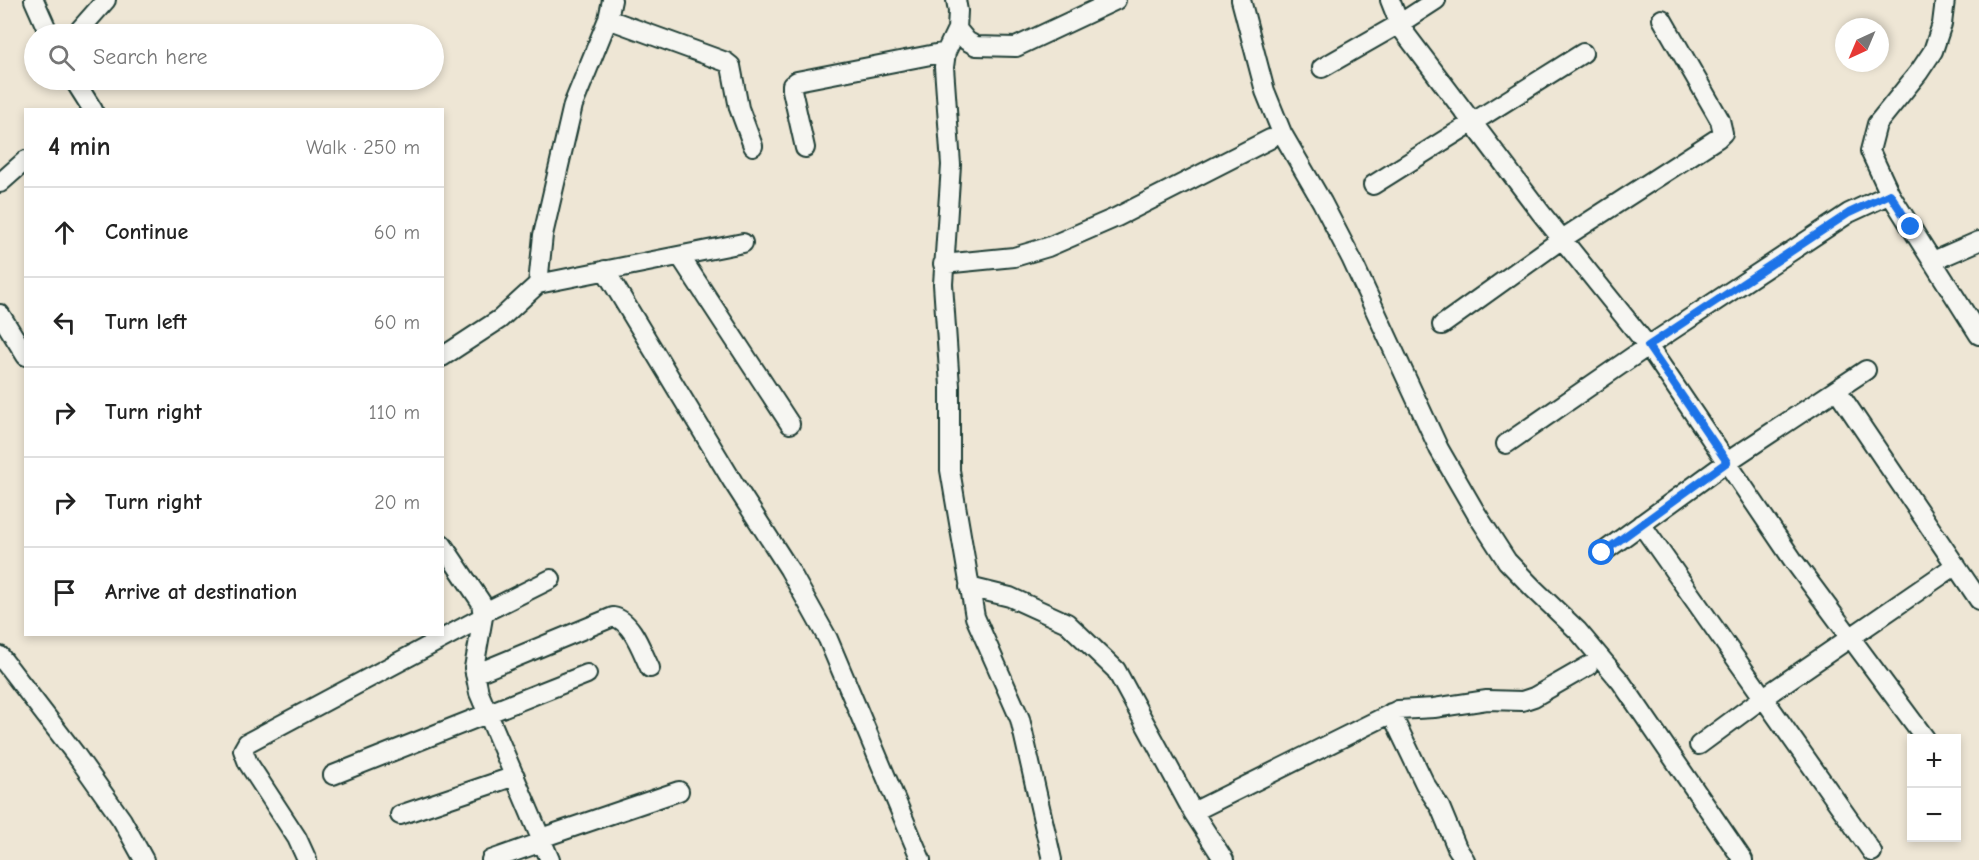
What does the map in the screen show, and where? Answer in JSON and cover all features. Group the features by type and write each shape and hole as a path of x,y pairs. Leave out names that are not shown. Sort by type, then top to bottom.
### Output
{"street":[{"path":"34,0 45,24"},
{"path":"85,24 106,0"},
{"path":"538,284 543,235 573,105 608,19 612,0"},
{"path":"956,0 957,29 946,52 944,67 951,165 943,264 950,386 950,470 975,617 1020,719 1052,860"},
{"path":"957,29 967,41 976,46 1016,47 1116,0"},
{"path":"1241,0 1265,91 1282,133 1351,258 1439,450 1507,561 1578,631 1621,682 1743,860"},
{"path":"1390,0 1399,24 1562,239 1648,346 1793,560 1922,734"},
{"path":"1322,68 1436,0"},
{"path":"1945,0 1942,24 1933,51 1877,124 1869,151 1890,194 1979,335"},
{"path":"608,19 726,62 731,66 739,108 753,146"},
{"path":"1442,325 1562,239 1723,133 1720,120 1662,19"},
{"path":"805,148 792,90 792,85 797,81 946,52"},
{"path":"1373,184 1582,53"},
{"path":"79,90 87,107"},
{"path":"943,264 1014,257 1048,248 1117,217 1270,139"},
{"path":"0,183 24,162"},
{"path":"1506,444 1648,346 1849,213 1890,194"},
{"path":"1933,261 1979,241"},
{"path":"444,356 500,319 538,284 743,243"},
{"path":"680,256 790,424"},
{"path":"605,270 732,482 789,569 828,639 921,860"},
{"path":"0,314 24,353"},
{"path":"1602,553 1727,462 1866,370"},
{"path":"1837,390 1979,600"},
{"path":"1641,524 1872,852"},
{"path":"444,547 481,602 483,615 474,669 479,693 550,860"},
{"path":"1699,745 1764,697 1956,565"},
{"path":"307,860 297,838 248,763 243,750 247,743 333,699 551,579"},
{"path":"969,587 1010,597 1067,623 1116,670 1193,812 1224,860"},
{"path":"475,674 613,617 620,618 625,623 636,639 650,668"},
{"path":"0,656 76,755 122,820 144,860"},
{"path":"1193,812 1398,710 1434,708 1487,700 1522,701 1534,697 1588,666"},
{"path":"333,775 587,674"},
{"path":"1391,713 1465,860"},
{"path":"400,815 515,776"},
{"path":"491,860 679,791"}],"route":[{"path":"1602,553 1727,462 1648,346 1849,213 1870,202 1890,194 1911,227"}]}
